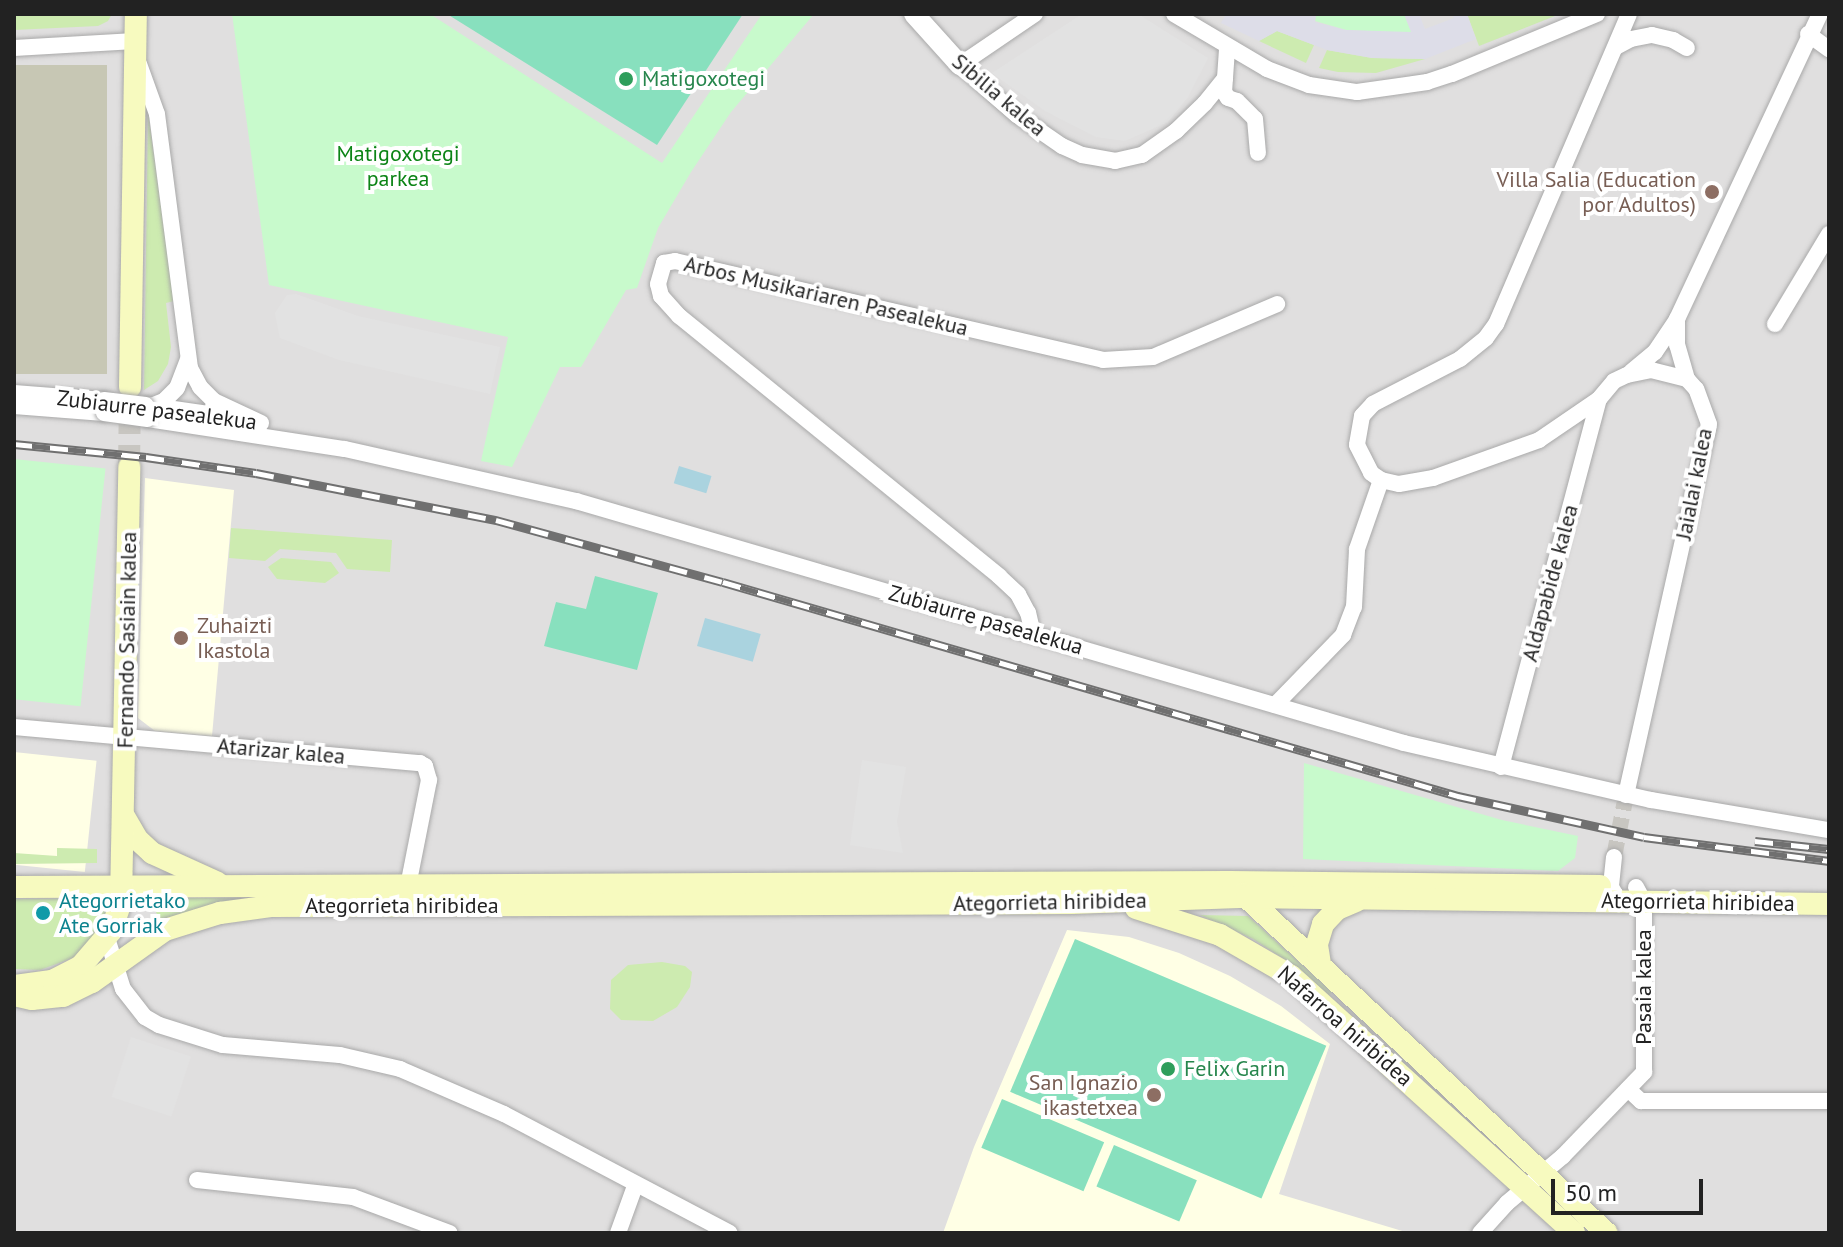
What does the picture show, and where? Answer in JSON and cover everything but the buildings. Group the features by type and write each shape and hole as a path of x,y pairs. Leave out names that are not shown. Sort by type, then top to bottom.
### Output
{"main road":[{"path":"130,387 136,14"},
{"name":"Fernando Sasiain kalea","path":"107,938 117,917 123,887 129,467"},
{"path":"124,814 137,839 152,853 226,887"},
{"name":"Ategorrieta hiribidea","path":"14,887 1238,890 1627,894 1829,904"},
{"name":"Ategorrieta hiribidea","path":"14,995 32,999 63,996 92,982 165,930 190,920 271,906 1071,903 1238,890 1366,901 1829,889"},
{"name":"Nafarroa hiribidea","path":"1238,890 1320,964 1534,1181 1574,1233"},
{"path":"1320,964 1319,933 1329,915 1346,904 1366,901"},
{"name":"Nafarroa hiribidea","path":"1071,903 1131,907 1164,915 1220,935 1268,960 1329,1007 1534,1181 1606,1233"},
{"path":"14,986 37,985 67,975 93,956 107,938"}],"street":[{"name":"Sibilia kalea","path":"914,14 960,65 1017,115 1062,146 1082,155 1115,161 1142,155 1176,131 1225,78"},
{"path":"960,65 1035,14"},
{"path":"1174,14 1267,69 1309,85 1357,92 1427,82 1452,74 1597,14"},
{"path":"1629,14 1496,324 1486,338 1460,359 1373,404 1362,416 1357,445 1371,473 1381,480 1399,484 1433,478 1518,448 1554,431 1599,399 1614,381 1627,375 1651,370 1687,379"},
{"path":"1627,375 1655,352 1677,319 1820,14"},
{"path":"1808,34 1829,49"},
{"path":"1616,47 1631,39 1652,35 1673,40 1687,48"},
{"path":"14,48 135,47 157,114 194,378 206,394 261,423"},
{"path":"1227,47 1224,92 1255,119 1258,153"},
{"path":"1775,324 1829,234"},
{"name":"Arbos Musikariaren Pasealekua","path":"1033,634 1028,613 1018,594 999,576 679,316 661,296 658,284 664,263 675,261 1103,360 1153,357 1277,304"},
{"name":"Jaialai kalea","path":"1626,795 1709,424 1696,389 1687,379 1677,345 1677,319"},
{"path":"148,409 177,388 189,358"},
{"name":"Zubiaurre pasealekua","path":"14,393 104,408"},
{"name":"Aldapabide kalea","path":"1501,767 1599,399"},
{"name":"Zubiaurre pasealekua","path":"14,406 61,410 148,409 261,423 345,449"},
{"name":"Zubiaurre pasealekua","path":"148,409 576,501 1275,705 1501,767 1626,795 1829,830"},
{"path":"1275,705 1343,635 1354,607 1357,549 1381,480"},
{"name":"Atarizar kalea","path":"14,727 420,763 429,773 429,780 408,886"},
{"name":"Pasaia kalea","path":"1480,1233 1644,1072 1627,894 1614,857"},
{"path":"107,938 114,964 132,1003 145,1017 174,1032 223,1045 340,1055 400,1069 504,1114 635,1186 730,1233"},
{"path":"1628,1089 1641,1101 1829,1101"},
{"path":"197,1180 353,1197 450,1233"},
{"path":"618,1233 635,1186"}],"shaded area":[{"path":"14,14 1829,14 1829,1233 14,1233"},
{"path":"1082,14 1138,14 1208,58 1188,97 1168,122 1125,141 1096,137 1045,111 992,73"},
{"path":"1226,14 1316,14 1315,22 1346,30 1411,32 1404,14 1419,14 1425,29 1454,18 1453,14 1467,14 1476,39 1425,59 1372,58 1327,50 1277,31 1259,41 1221,23"},
{"path":"14,65 107,65 107,374 14,374"},
{"path":"296,294 358,316 500,347 490,394 339,360 280,338 275,313 287,295"},
{"name":"Zuhaizti Ikastola","path":"145,478 234,490 212,736 155,731 138,718"},
{"path":"14,752 97,761 85,872 14,865"},
{"path":"862,760 906,767 897,822 903,853 850,845"},
{"name":"San Ignazio ikastetxea","path":"1067,930 1129,937 1179,953 1230,976 1281,1006 1330,1044 1279,1194 1409,1233 943,1233 974,1147"},
{"path":"131,1037 191,1056 171,1116 112,1097"}],"green space":[{"path":"14,14 112,14 108,21 98,26 14,30"},
{"name":"Matigoxotegi parkea","path":"232,14 430,14 662,163 762,14 814,14 731,112 691,172 658,228 637,288 626,290 581,367 560,367 512,467 481,461 508,337 269,285"},
{"name":"Matigoxotegi","path":"447,14 743,14 657,145"},
{"path":"1316,14 1404,14 1412,33 1346,30 1315,21"},
{"path":"1467,14 1560,14 1479,46"},
{"path":"1277,31 1314,45 1306,63 1259,41"},
{"path":"1327,50 1372,58 1425,59 1376,73 1338,72 1319,68"},
{"path":"148,112 174,301 166,303 171,347 168,364 158,381 144,390"},
{"path":"14,459 105,469 81,706 14,699"},
{"path":"231,528 392,540 390,572 347,569 336,553 280,549 265,561 229,558"},
{"path":"281,558 331,562 339,573 325,583 277,579 268,567"},
{"path":"595,576 658,593 637,670 544,646 556,602 586,609"},
{"path":"1304,763 1502,820 1578,836 1575,858 1558,871 1303,859"},
{"path":"57,848 97,849 97,863 14,864 14,853 57,856"},
{"path":"105,898 111,903 106,923 78,956 40,970 14,969 14,899"},
{"path":"153,898 258,898 210,905 162,923 153,907"},
{"path":"1200,915 1248,916 1332,992 1329,995 1292,964 1253,939"},
{"name":"Felix Garin","path":"1075,939 1326,1046 1261,1198 1010,1092"},
{"path":"662,962 685,966 692,972 690,987 677,1007 653,1021 621,1020 610,1009 611,980 628,965"},
{"path":"1002,1099 1104,1142 1083,1191 981,1148"},
{"path":"1114,1145 1197,1180 1179,1222 1096,1186"}],"water":[{"path":"679,466 712,476 706,493 674,483"},
{"path":"705,618 761,634 753,662 697,646"}],"tunnel":[{"path":"129,467 130,396"},
{"path":"1614,857 1626,795"}],"railway":[{"path":"14,444 146,457 256,473 496,520 723,582 1458,796 1644,837 1829,861"},
{"path":"1755,841 1829,849"}],"place":[{"name":"Matigoxotegi","path":"626,79"},
{"name":"Villa Salia (Education por Adultos)","path":"1712,192"},
{"name":"Zuhaizti Ikastola","path":"181,638"},
{"name":"Ategorrietako Ate Gorriak","path":"43,913"},
{"name":"Felix Garin","path":"1168,1069"},
{"name":"San Ignazio ikastetxea","path":"1154,1095"}]}
